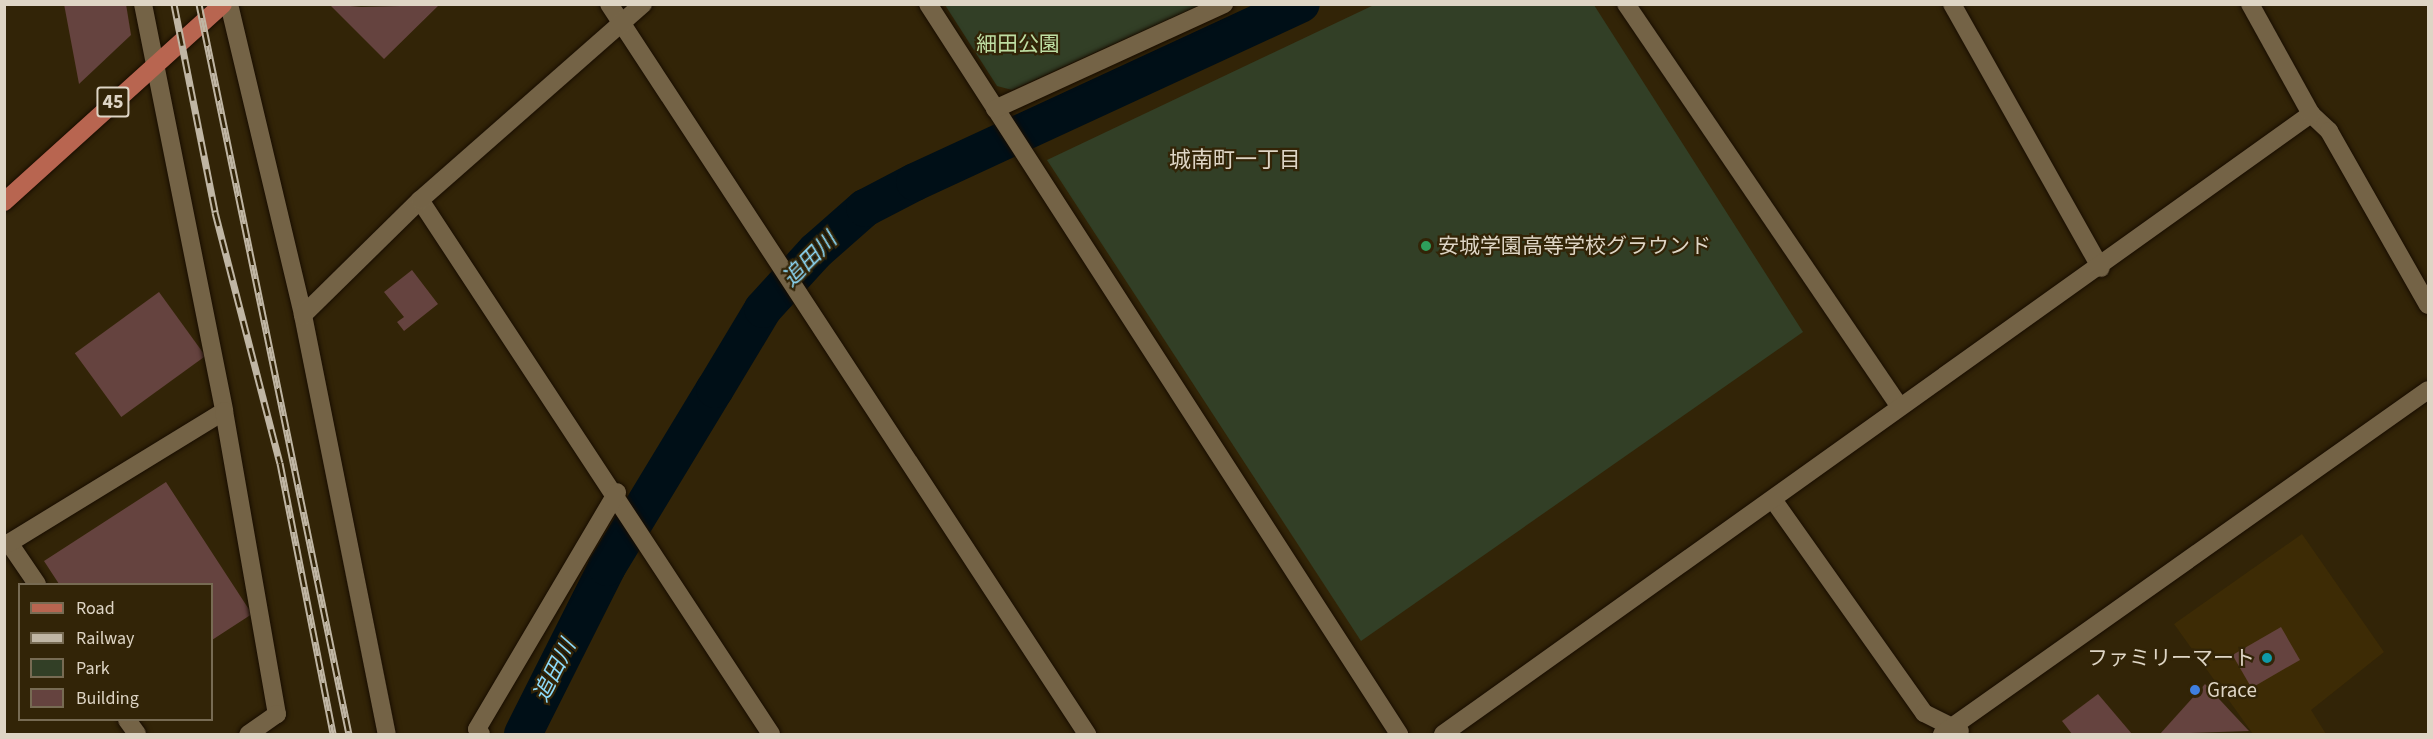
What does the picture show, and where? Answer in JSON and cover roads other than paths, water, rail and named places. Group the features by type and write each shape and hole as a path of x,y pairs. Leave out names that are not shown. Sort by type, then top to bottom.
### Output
{"main road":[{"name":"45","path":"4,202 154,63 223,4"}],"street":[{"path":"142,4 224,411 277,714 248,735"},
{"path":"229,4 303,315 387,735"},
{"path":"609,4 1087,735"},
{"path":"303,315 420,200 644,4"},
{"path":"928,4 1399,735"},
{"path":"999,116 1224,4"},
{"path":"1626,4 1900,407"},
{"path":"1952,4 2101,268"},
{"path":"2250,4 2311,114 2329,131 2428,305"},
{"path":"1443,735 1774,501 1900,407 2101,268 2311,114"},
{"path":"420,200 622,500 771,735"},
{"path":"1774,501 1924,713 1954,731 2428,390"},
{"path":"36,583 7,545 224,411"},
{"path":"473,733 622,500"},
{"path":"128,721 137,735"}],"waterway":[{"name":"追田川","path":"523,734 607,567 763,309 816,251 865,208 915,182 1301,4"}],"railway":[{"path":"174,4 215,212 280,463 333,734"},
{"path":"199,4 349,734"}],"place":[{"name":"安城学園高等学校グラウンド","path":"1426,246"},
{"name":"ファミリーマート","path":"2267,658"},
{"name":"Grace","path":"2195,690"}],"district":[{"name":"城南町一丁目","path":"1235,161"}],"park label":[{"name":"細田公園","path":"1018,44"}]}
